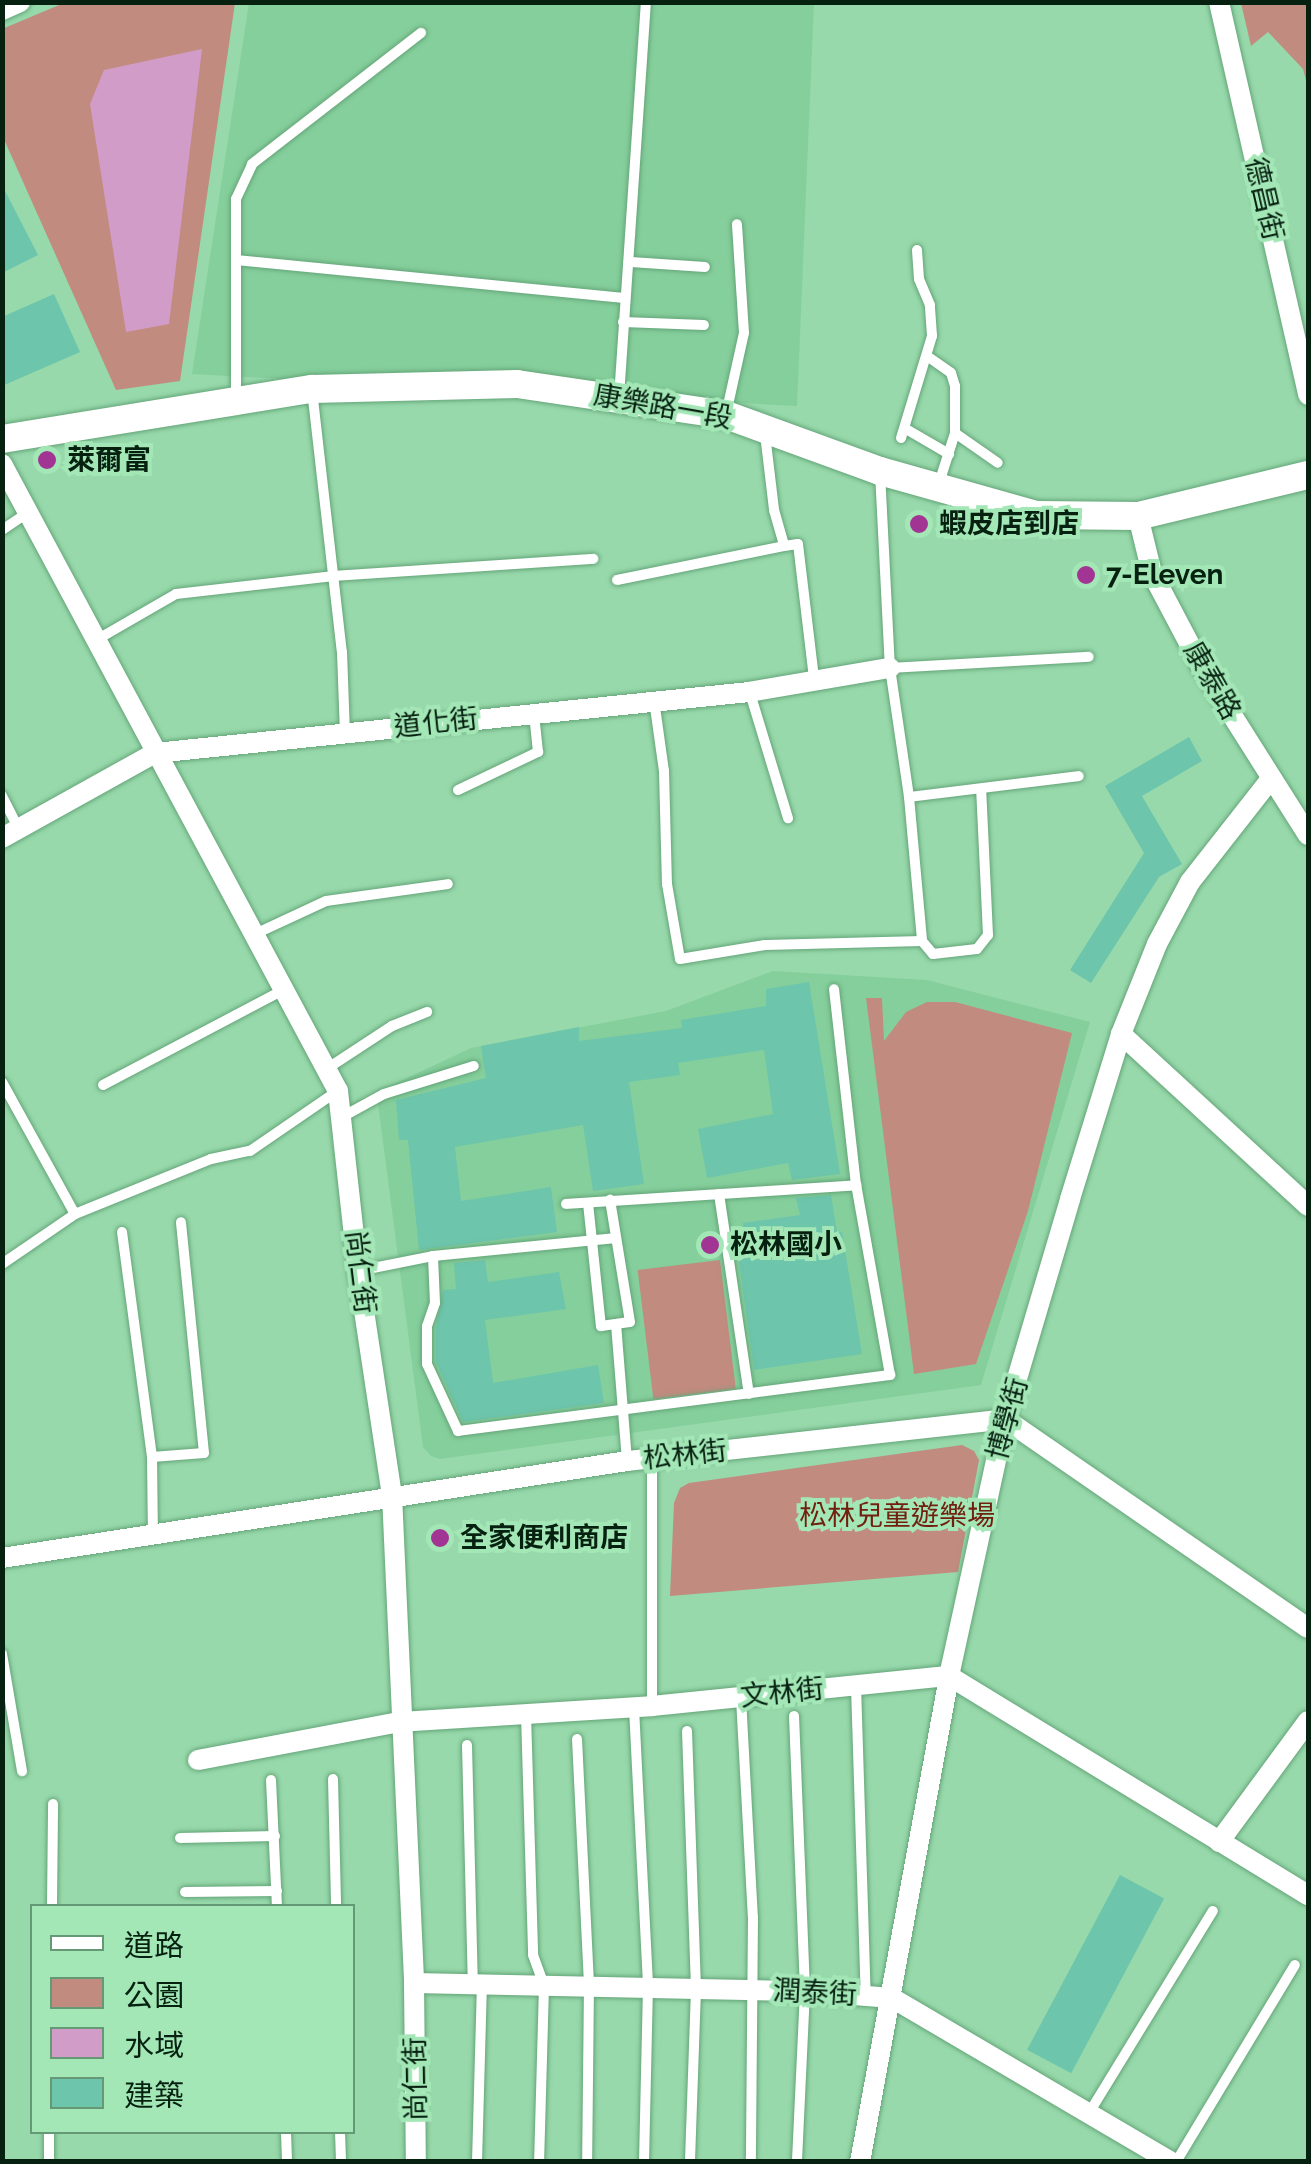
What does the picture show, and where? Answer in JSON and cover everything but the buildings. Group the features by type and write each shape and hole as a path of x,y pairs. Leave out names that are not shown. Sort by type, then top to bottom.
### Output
{"street":[{"path":"2,10 20,2"},
{"name":"德昌街","path":"1219,2 1308,395"},
{"name":"康樂路一段","path":"2,438 312,389 517,384 726,416 764,426 880,471 1036,515 1138,516 1308,474"},
{"name":"尚仁街","path":"2,464 338,1091 358,1270 392,1494 399,1722 414,1983 416,2162"},
{"name":"康泰路","path":"1138,516 1152,573 1270,780 1308,835"},
{"name":"道化街","path":"11,834 155,754 749,692 890,668"},
{"name":"博學街","path":"860,2162 949,1676 1006,1418 1120,1034 1157,944 1190,882 1270,780"},
{"path":"1120,1034 1308,1206"},
{"path":"1006,1418 1308,1628"},
{"name":"松林街","path":"2,1558 153,1538 392,1494 627,1461 1006,1418"},
{"path":"949,1676 1308,1895"},
{"name":"文林街","path":"198,1760 399,1722 643,1706 949,1676"},
{"path":"1218,1842 1308,1721"},
{"name":"潤泰街","path":"414,1983 805,1990 892,1998 1174,2162"}],"lane":[{"path":"620,398 646,2"},
{"path":"236,400 236,199 252,164 420,33"},
{"path":"726,416 744,333 737,224"},
{"path":"917,250 919,279 930,305 932,336 903,433 949,454"},
{"path":"236,260 624,298"},
{"path":"631,262 705,267"},
{"path":"623,322 704,325"},
{"path":"927,356 951,373 955,433 937,488"},
{"path":"312,389 334,576 345,734"},
{"path":"764,426 774,510 784,546"},
{"path":"955,433 998,463"},
{"path":"880,471 890,668 909,797 922,941 932,954 976,949 988,935 981,788"},
{"path":"2,530 27,513"},
{"path":"617,580 798,544 814,678"},
{"path":"98,639 176,594 334,576 593,559"},
{"path":"890,668 1088,657"},
{"path":"749,692 788,818"},
{"path":"654,699 664,772 668,884 680,959 765,945 922,941"},
{"path":"458,790 538,752 534,713"},
{"path":"909,797 1080,776"},
{"path":"2,796 11,834"},
{"path":"255,934 326,900 448,884"},
{"path":"103,1086 284,989"},
{"path":"433,1256 435,1303 427,1326 427,1364 458,1431 890,1375 856,1186 834,989"},
{"path":"328,1068 392,1026 427,1012"},
{"path":"342,1117 384,1094 474,1066"},
{"path":"2,1082 74,1214"},
{"path":"2,1264 74,1214 211,1159 250,1151 338,1091"},
{"path":"566,1204 856,1186"},
{"path":"718,1194 749,1394"},
{"path":"588,1202 589,1241 601,1326 630,1322 610,1200"},
{"path":"152,1457 204,1453 181,1222"},
{"path":"122,1232 152,1457 153,1538"},
{"path":"358,1270 433,1256 616,1238"},
{"path":"616,1324 627,1461"},
{"path":"644,2162 648,1986 643,1706 652,1459"},
{"path":"2,1654 22,1771"},
{"path":"856,1685 866,1996"},
{"path":"741,1697 752,1991 751,2162"},
{"path":"526,1714 534,1955 544,1986 539,2162"},
{"path":"794,1716 805,1990 797,2162"},
{"path":"687,1732 696,1989 690,2162"},
{"path":"577,1739 590,1984 587,2162"},
{"path":"467,1745 478,1984 477,2162"},
{"path":"333,1779 336,1904"},
{"path":"270,1780 278,1904"},
{"path":"52,1904 53,1804"},
{"path":"180,1838 274,1836"},
{"path":"184,1892 277,1891"},
{"path":"1089,2113 1213,1911"},
{"path":"1174,2162 1295,1966"},
{"path":"49,2134 49,2162"},
{"path":"286,2134 287,2162"},
{"path":"340,2134 341,2162"}],"shaded area":[{"path":"249,3 814,3 797,406 192,374"},
{"name":"松林國小","path":"773,971 927,980 1090,1022 981,1385 440,1459 431,1456 423,1447 378,1104 390,1086 471,1048 666,1011"}],"green space":[{"path":"64,3 235,3 180,381 116,390 3,137 2,29"},
{"path":"1241,3 1308,3 1308,88 1303,69 1268,32 1251,46"},
{"path":"866,998 882,998 884,1041 906,1012 927,1002 955,1002 1072,1033 1028,1211 976,1364 914,1374"},
{"path":"720,1260 736,1389 653,1399 638,1270"},
{"name":"松林兒童遊樂場","path":"962,1445 974,1451 979,1460 958,1572 670,1596 674,1503 680,1488 689,1483"}],"water":[{"path":"202,49 169,324 126,332 90,104 104,70"}],"place":[{"name":"萊爾富","path":"47,460"},
{"name":"蝦皮店到店","path":"919,524"},
{"name":"7-Eleven","path":"1086,575"},
{"name":"松林國小","path":"710,1245"},
{"name":"全家便利商店","path":"440,1538"}]}
